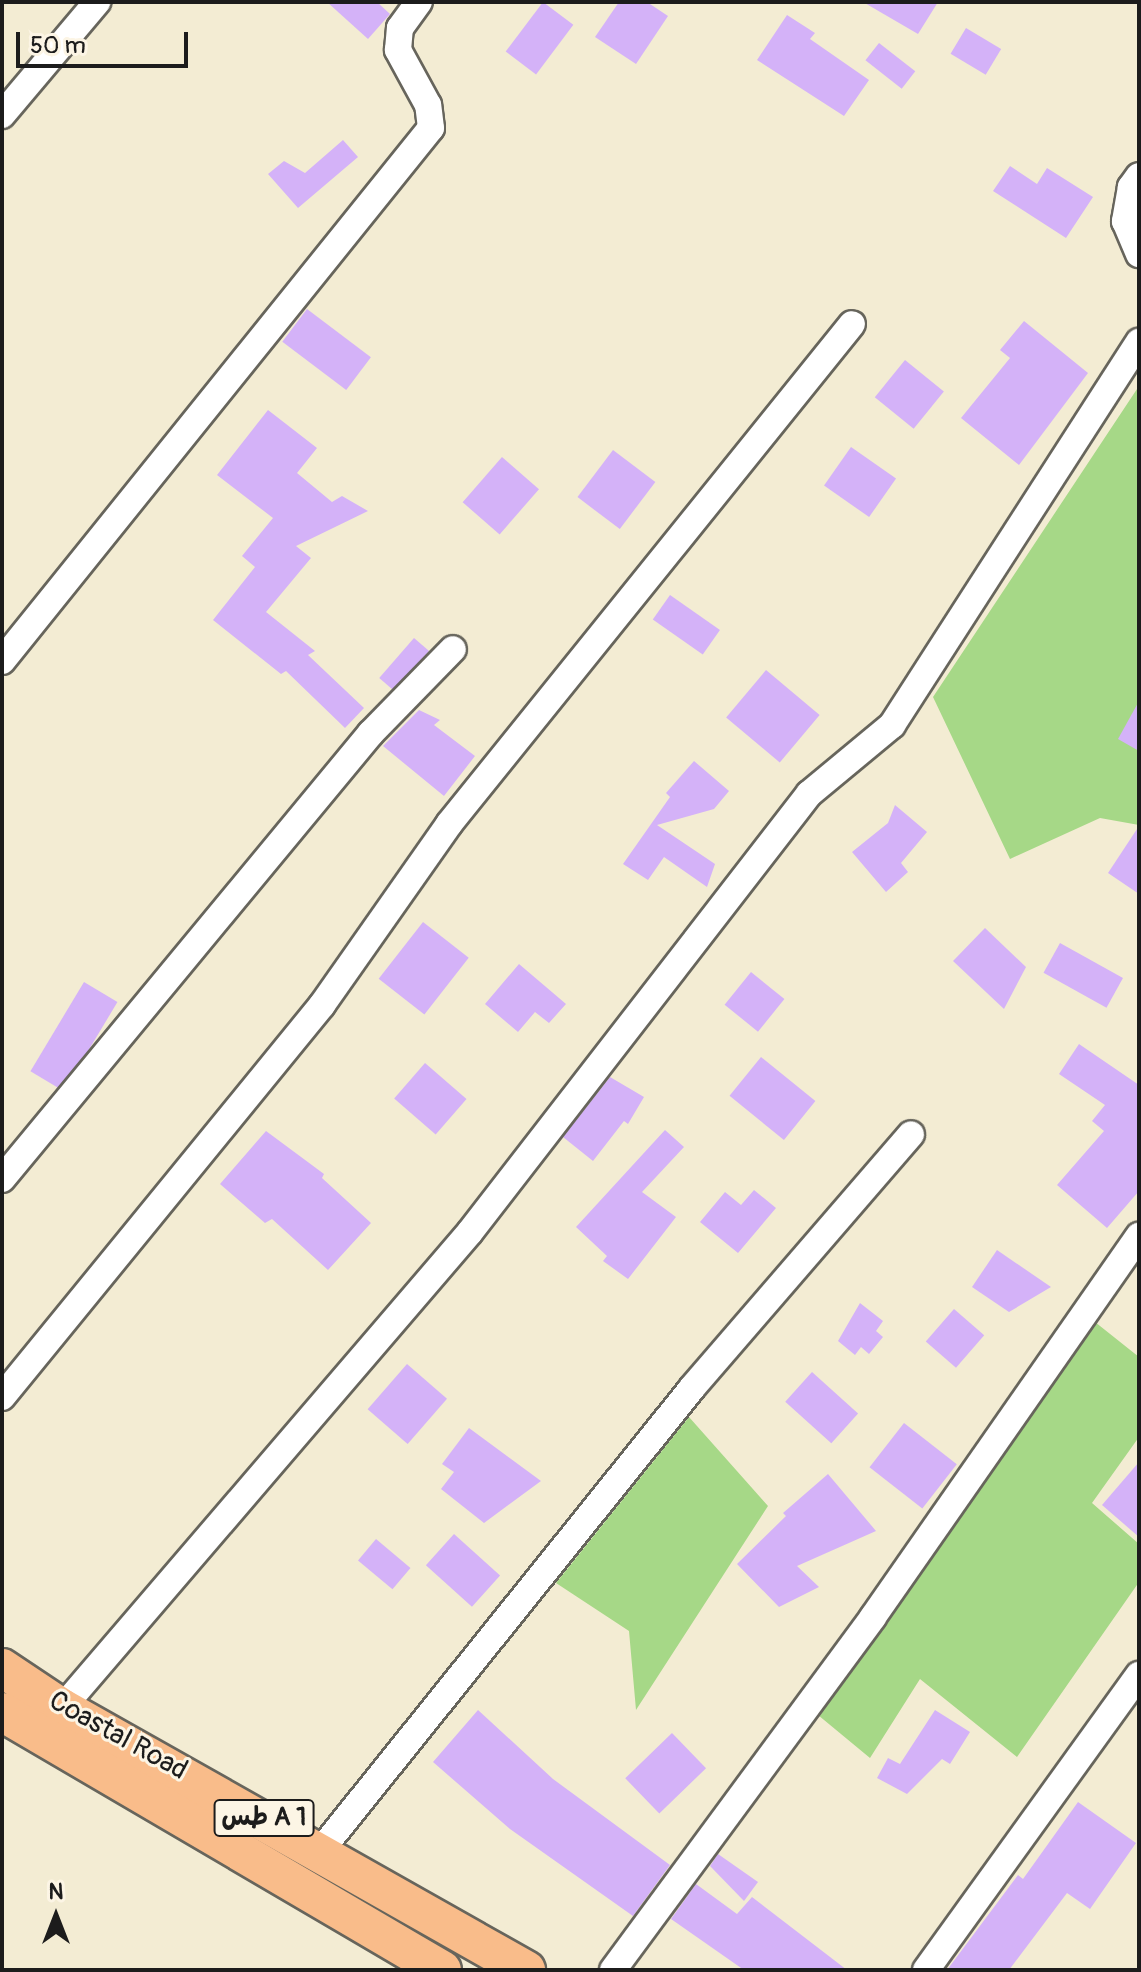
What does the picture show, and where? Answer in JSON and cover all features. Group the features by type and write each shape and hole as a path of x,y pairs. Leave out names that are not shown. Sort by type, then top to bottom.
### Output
{"highway":[{"name":"Coastal Road","path":"2,1668 62,1708 321,1850 526,1970"},
{"name":"Coastal Road","path":"2,1712 442,1970"}],"street":[{"path":"2,115 97,2"},
{"path":"2,661 431,128 428,105 398,50 400,28 419,2"},
{"path":"1139,176 1131,187 1125,221 1139,254"},
{"path":"2,1397 322,1005 449,824 852,324"},
{"path":"62,1708 470,1232 809,794 892,725 1139,342"},
{"path":"2,1179 371,733 453,649"},
{"path":"321,1850 692,1388 911,1134"},
{"path":"613,1970 882,1604 1139,1235"},
{"path":"926,1970 1139,1675"}],"green space":[{"path":"1139,386 1139,825 1100,818 1010,859 933,697"},
{"path":"1095,1322 1139,1357 1139,1437 1092,1503 1139,1544 1139,1582 1017,1757 920,1679 870,1758 818,1715"},
{"path":"689,1417 768,1506 636,1710 629,1631 556,1583"}],"building":[{"path":"327,2 377,2 390,14 368,39"},
{"path":"543,2 573,25 536,74 506,52"},
{"path":"619,2 647,2 668,16 636,64 595,37"},
{"path":"863,2 938,2 918,34"},
{"path":"787,15 815,33 810,39 869,80 844,116 757,60"},
{"path":"966,28 1001,49 986,75 951,54"},
{"path":"879,43 915,71 902,89 865,60"},
{"path":"343,140 358,157 298,208 268,174 284,161 305,173"},
{"path":"1010,166 1037,184 1047,168 1093,197 1066,238 993,191"},
{"path":"307,309 371,357 346,390 282,342"},
{"path":"1024,321 1088,373 1019,465 961,418 1010,358 1000,350"},
{"path":"905,360 944,391 914,429 875,397"},
{"path":"268,410 317,448 297,473 332,502 342,496 368,511 296,546 311,558 266,612 315,651 308,655 364,708 345,728 286,671 281,674 213,620 255,567 242,556 273,518 217,475"},
{"path":"851,447 896,479 869,517 824,486"},
{"path":"613,450 655,482 620,529 577,497"},
{"path":"502,457 539,489 500,534 463,502"},
{"path":"670,595 720,630 703,655 653,620"},
{"path":"414,638 429,651 394,691 379,678"},
{"path":"766,670 820,715 780,762 726,717"},
{"path":"1139,701 1139,751 1118,739"},
{"path":"419,710 440,720 434,725 475,756 444,796 383,746"},
{"path":"694,761 729,791 714,809 657,825 715,864 707,887 664,857 648,880 623,864 670,797 666,793"},
{"path":"895,805 927,832 901,863 908,872 886,892 852,852 888,823"},
{"path":"1139,826 1139,894 1108,873"},
{"path":"423,922 469,958 424,1014 379,979"},
{"path":"985,928 1026,967 1004,1009 953,961"},
{"path":"1060,943 1123,978 1106,1008 1044,973"},
{"path":"519,964 566,1004 549,1023 535,1012 518,1032 485,1004"},
{"path":"751,972 784,999 758,1032 725,1005"},
{"path":"84,982 117,1002 64,1091 30,1071"},
{"path":"1079,1044 1139,1085 1139,1191 1107,1228 1057,1185 1104,1131 1092,1121 1105,1105 1059,1074"},
{"path":"761,1057 815,1101 784,1140 730,1096"},
{"path":"425,1063 467,1099 436,1135 394,1098"},
{"path":"610,1077 644,1097 628,1124 624,1121 593,1161 563,1137"},
{"path":"665,1130 684,1147 642,1192 676,1217 628,1279 603,1261 607,1256 576,1227"},
{"path":"266,1131 324,1174 322,1178 371,1223 328,1270 272,1219 265,1223 220,1184"},
{"path":"754,1190 776,1208 738,1253 700,1222 725,1192 741,1205"},
{"path":"997,1250 1051,1287 1009,1312 972,1287"},
{"path":"860,1303 883,1321 876,1331 883,1337 869,1354 861,1347 855,1355 838,1341"},
{"path":"954,1309 984,1335 956,1368 926,1341"},
{"path":"407,1364 447,1399 408,1444 368,1409"},
{"path":"812,1372 858,1413 831,1443 785,1402"},
{"path":"904,1423 957,1464 922,1508 870,1467"},
{"path":"469,1428 541,1481 484,1523 441,1489 454,1472 442,1464"},
{"path":"1139,1462 1139,1537 1102,1505"},
{"path":"828,1474 876,1531 797,1566 819,1587 779,1607 737,1564 786,1516 783,1513"},
{"path":"454,1534 500,1575 472,1607 426,1565"},
{"path":"376,1539 410,1568 392,1589 358,1560"},
{"path":"478,1710 553,1779 670,1865 633,1916 510,1829 433,1762"},
{"path":"935,1710 970,1732 950,1764 942,1759 907,1794 877,1778 888,1758 900,1764"},
{"path":"672,1733 706,1768 659,1813 625,1778"},
{"path":"1078,1802 1136,1843 1090,1909 1067,1893 1009,1970 947,1970 1018,1875 1023,1879"},
{"path":"718,1854 758,1882 744,1901 710,1866"},
{"path":"696,1884 737,1914 752,1897 847,1970 744,1970 671,1919"}]}
